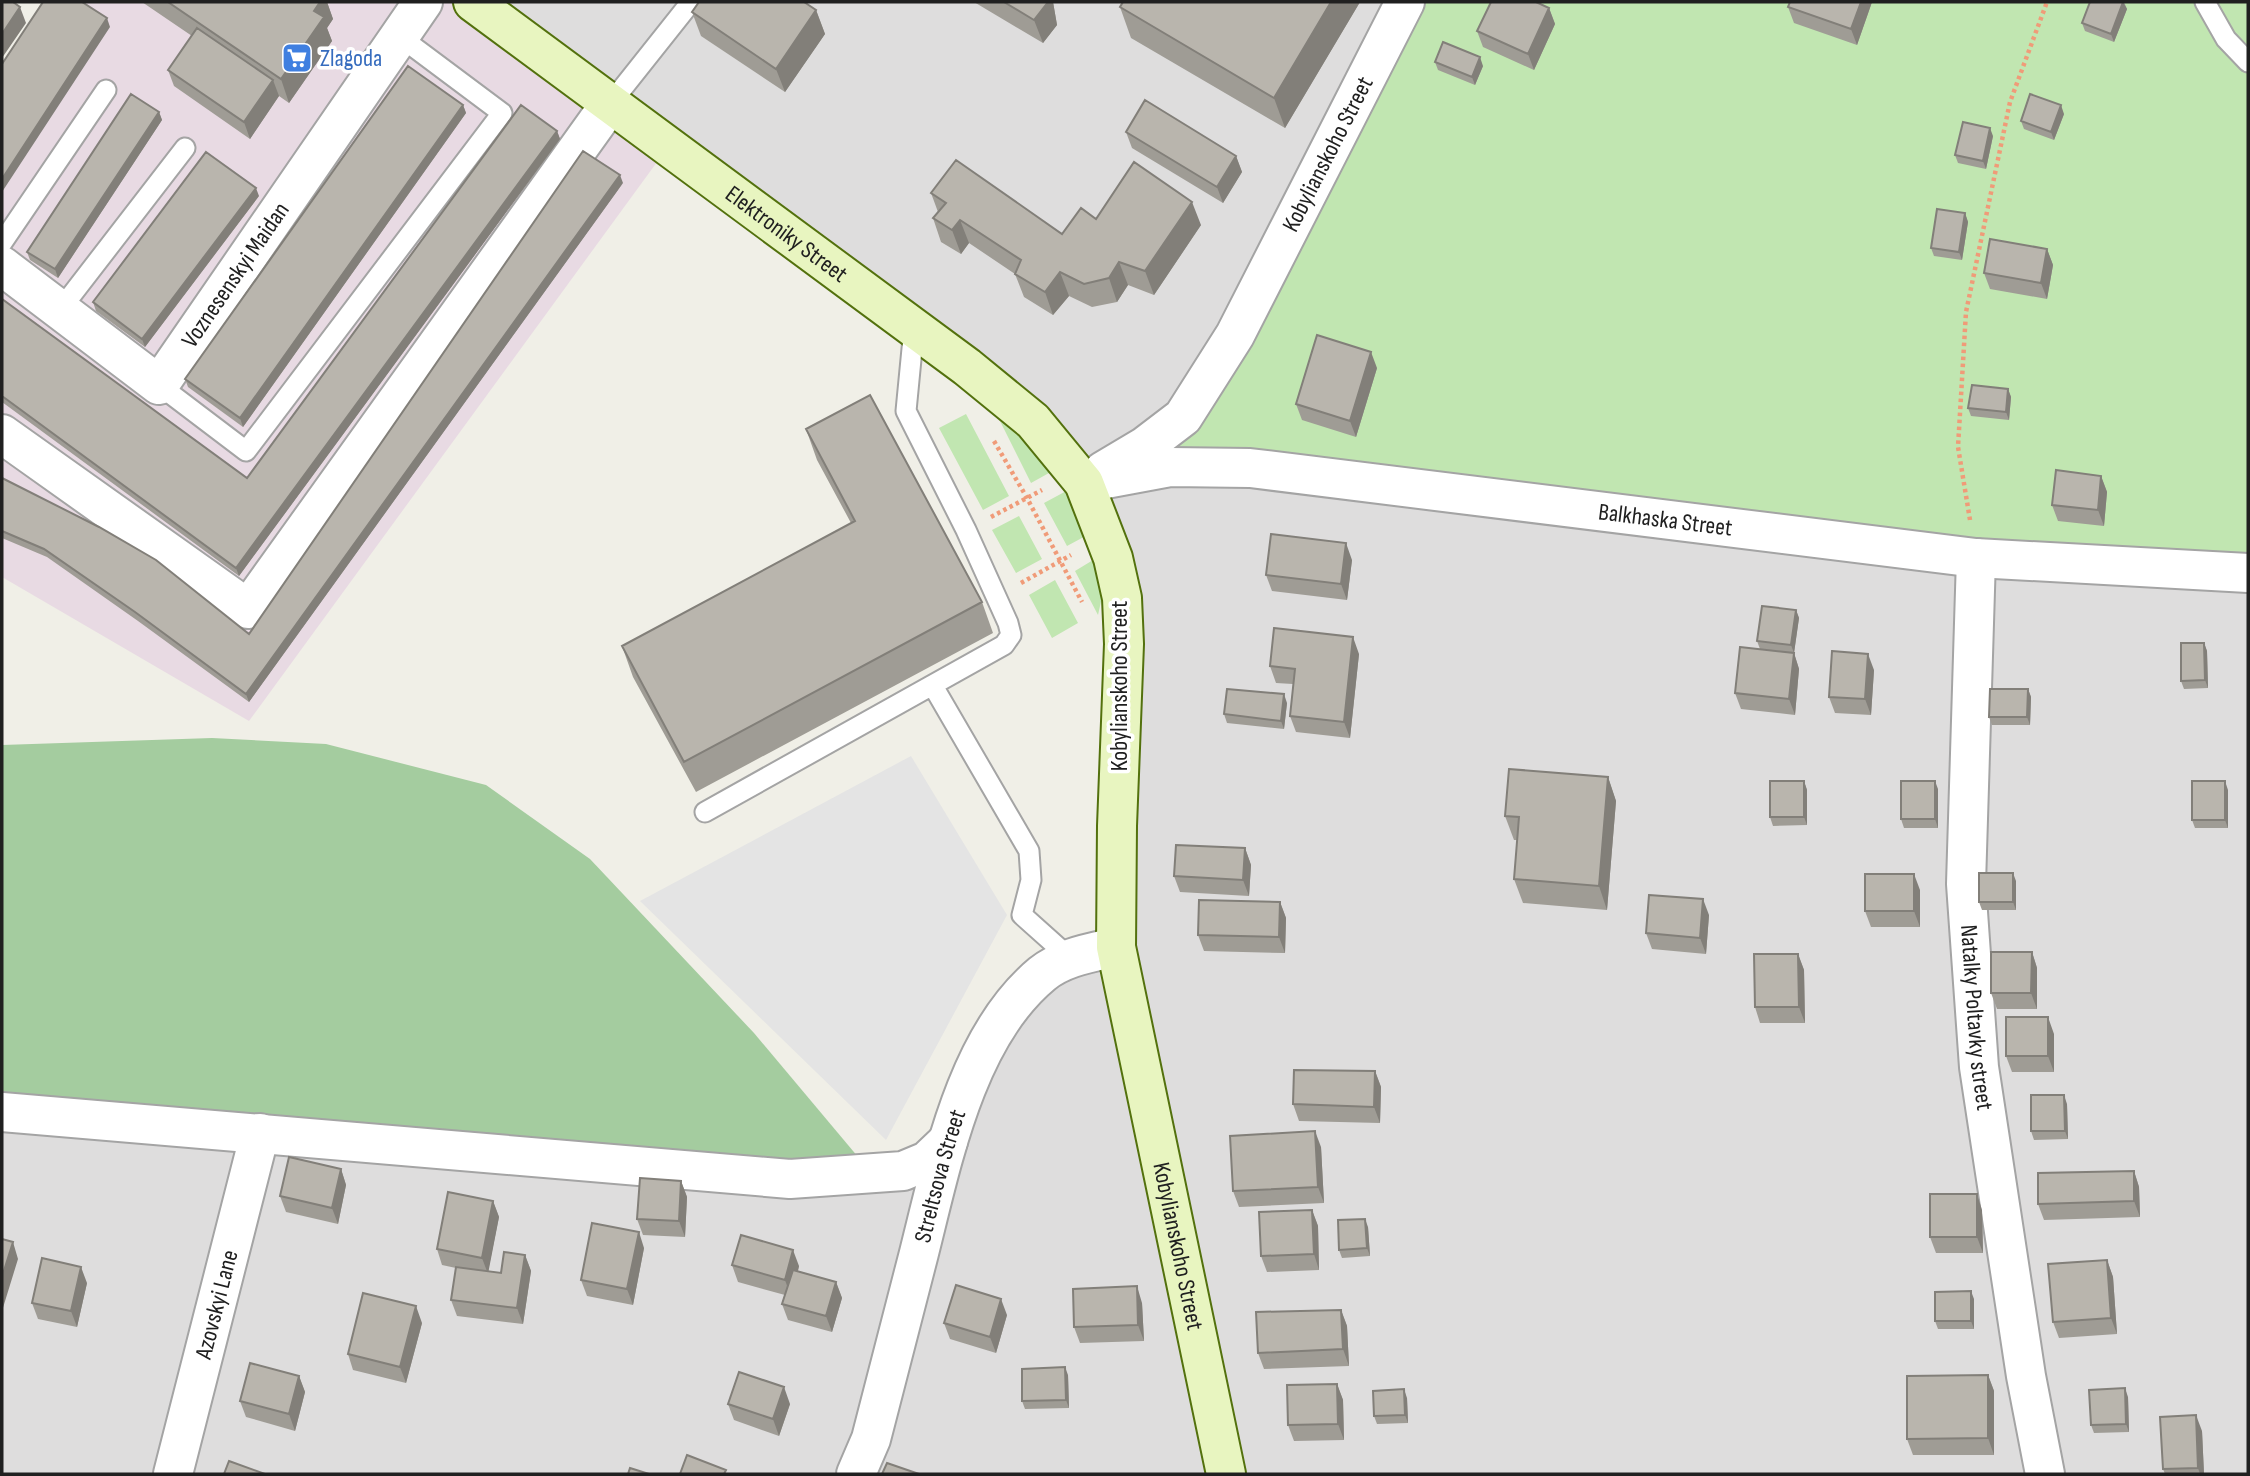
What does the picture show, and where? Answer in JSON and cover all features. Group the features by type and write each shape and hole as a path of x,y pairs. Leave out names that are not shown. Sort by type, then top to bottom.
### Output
{"main road":[{"name":"Elektroniky Street","path":"473,2 967,367 1033,421 1080,478"},
{"name":"Kobylianskoho Street","path":"1080,478 1113,558 1122,598 1124,644 1117,826 1116,947 1226,1474"}],"street":[{"name":"Voznesenskyi Maidan","path":"159,385 422,2"},
{"name":"Kobylianskoho Street","path":"1080,478 1145,446 1183,417 1235,335 1405,2"},
{"path":"2,434 248,610 610,104"},
{"path":"2,266 159,385"},
{"name":"Balkhaska Street","path":"1080,478 1170,467 1250,468 1976,558 2248,573"},
{"name":"Natalky Poltavky street","path":"1976,558 1966,884 1979,1067 2026,1376 2045,1474"},
{"name":"Streltsova Street","path":"856,1474 871,1439 948,1142 990,1036 1008,1008 1043,974 1070,958 1116,947"},
{"path":"2,1112 790,1179 902,1171 927,1161 948,1142"},
{"name":"Azovskyi Lane","path":"173,1474 260,1133"}],"lane":[{"path":"610,104 691,2"},
{"path":"2205,2 2226,39 2248,62"},
{"path":"159,385 246,451 502,113 399,36"},
{"path":"2,243 106,90"},
{"path":"60,310 185,148"},
{"path":"705,812 1004,645 1011,635 966,530 906,411 914,328"},
{"path":"933,686 1029,851 1031,880 1022,915 1070,958"}],"path":[{"path":"1976,558 1958,447 1965,312 2010,102 2047,2"},
{"path":"993,440 1085,608"},
{"path":"966,530 1027,498 1080,478"},
{"path":"996,598 1105,536"}],"shaded area":[{"path":"48,2 473,2 668,147 249,721 2,577 2,72"},
{"path":"473,2 1405,2 1170,467 2248,573 2248,1474 2,1474 2,1112 927,1161 1008,1008 1116,947 1124,644 1084,483"},
{"path":"911,756 1007,915 886,1140 640,901"}],"green space":[{"path":"1405,2 2248,2 2248,573 1145,446 1183,417"},
{"path":"996,413 1058,468 1031,483"},
{"path":"966,414 1009,496 983,510 939,428"},
{"path":"1070,489 1093,532 1067,546 1044,503"},
{"path":"1019,516 1042,559 1016,573 992,530"},
{"path":"1098,557 1104,588 1098,615 1075,571"},
{"path":"1055,580 1078,623 1052,638 1029,595"},
{"path":"212,738 326,744 486,785 590,859 754,1033 869,1170 2,1099 2,745"}],"building":[{"path":"2,2 13,2 20,7 2,34"},
{"path":"43,2 82,2 107,18 2,179 2,64"},
{"path":"168,2 320,2 314,11 324,17 281,79"},
{"path":"699,2 804,2 816,10 776,69 692,12"},
{"path":"1004,2 1048,2 1034,20"},
{"path":"1123,2 1331,2 1274,98 1120,7"},
{"path":"1491,2 1536,2 1549,8 1528,54 1477,31"},
{"path":"1790,2 1861,2 1851,29 1788,7"},
{"path":"2090,2 2123,2 2111,34 2082,23"},
{"path":"197,28 273,80 244,122 168,70"},
{"path":"1443,42 1480,57 1472,77 1435,62"},
{"path":"408,66 463,105 240,418 185,379"},
{"path":"131,94 159,112 55,269 27,252"},
{"path":"2030,94 2061,105 2051,132 2021,121"},
{"path":"1145,100 1236,156 1217,187 1126,132"},
{"path":"521,105 557,131 236,568 2,396 2,299 247,478"},
{"path":"1963,122 1990,128 1983,161 1955,155"},
{"path":"583,151 620,175 246,694 44,549 2,531 2,478 99,527 156,560 249,634"},
{"path":"206,152 256,188 142,339 93,302"},
{"path":"956,160 1062,234 1081,208 1096,219 1134,162 1192,202 1145,271 1119,262 1109,278 1084,284 1060,272 1045,292 1015,274 1021,260 960,220 952,230 933,218 946,203 931,193"},
{"path":"1937,209 1965,213 1959,252 1931,248"},
{"path":"1990,239 2047,249 2041,283 1984,273"},
{"path":"1317,335 1371,352 1350,421 1296,404"},
{"path":"1972,385 2008,389 2006,412 1968,408"},
{"path":"870,395 982,602 684,762 622,646 855,521 806,429"},
{"path":"2056,470 2101,476 2098,510 2052,505"},
{"path":"1271,534 1346,543 1341,584 1266,575"},
{"path":"1762,606 1796,610 1791,645 1757,641"},
{"path":"1274,628 1353,637 1344,722 1290,716 1295,669 1270,666"},
{"path":"2181,643 2204,643 2205,680 2181,681"},
{"path":"1740,647 1794,653 1789,699 1735,693"},
{"path":"1832,651 1868,654 1865,699 1829,697"},
{"path":"1227,689 1284,694 1281,721 1224,714"},
{"path":"1990,689 2028,689 2027,717 1989,717"},
{"path":"1509,769 1608,777 1599,886 1514,879 1519,817 1505,816"},
{"path":"1770,781 1804,781 1804,817 1770,817"},
{"path":"1901,781 1935,781 1935,819 1901,819"},
{"path":"2192,781 2225,781 2225,820 2192,820"},
{"path":"1176,845 1245,848 1243,880 1174,876"},
{"path":"1979,873 2013,873 2013,902 1979,902"},
{"path":"1865,874 1914,874 1914,911 1865,911"},
{"path":"1649,895 1703,899 1700,938 1646,933"},
{"path":"1199,900 1280,902 1279,937 1198,935"},
{"path":"1991,952 2032,952 2031,993 1991,993"},
{"path":"1754,954 1798,954 1799,1007 1755,1007"},
{"path":"2006,1017 2048,1017 2048,1056 2006,1056"},
{"path":"1294,1070 1375,1071 1374,1107 1293,1104"},
{"path":"2031,1095 2064,1095 2065,1131 2031,1131"},
{"path":"1315,1131 1318,1187 1233,1191 1230,1136"},
{"path":"289,1157 341,1169 332,1208 280,1196"},
{"path":"2134,1171 2134,1201 2038,1204 2038,1173"},
{"path":"640,1178 681,1181 679,1221 637,1219"},
{"path":"448,1192 493,1201 482,1258 437,1249"},
{"path":"1930,1194 1977,1194 1977,1237 1930,1237"},
{"path":"1312,1210 1314,1254 1261,1256 1259,1212"},
{"path":"1365,1219 1367,1248 1339,1250 1338,1220"},
{"path":"592,1223 639,1232 627,1289 581,1280"},
{"path":"741,1235 793,1250 785,1280 732,1265"},
{"path":"2,1239 13,1242 2,1277"},
{"path":"504,1252 525,1255 517,1308 451,1300 456,1267 501,1273"},
{"path":"42,1258 81,1267 71,1311 32,1303"},
{"path":"2107,1260 2111,1318 2053,1322 2048,1264"},
{"path":"793,1270 836,1282 826,1316 782,1304"},
{"path":"956,1285 1001,1299 990,1337 944,1323"},
{"path":"1137,1286 1138,1325 1074,1327 1073,1289"},
{"path":"1971,1291 1971,1321 1935,1321 1935,1292"},
{"path":"363,1293 416,1306 400,1367 348,1354"},
{"path":"1341,1310 1343,1349 1258,1353 1256,1312"},
{"path":"250,1363 299,1376 289,1414 240,1401"},
{"path":"1065,1367 1066,1400 1022,1401 1022,1369"},
{"path":"739,1372 784,1387 773,1419 728,1404"},
{"path":"1988,1375 1988,1438 1907,1439 1907,1376"},
{"path":"1337,1384 1338,1424 1288,1425 1287,1385"},
{"path":"2125,1388 2126,1424 2091,1425 2089,1390"},
{"path":"1404,1389 1405,1415 1374,1416 1373,1391"},
{"path":"2196,1415 2198,1468 2163,1469 2160,1417"},
{"path":"687,1455 726,1470 724,1474 680,1474"},
{"path":"229,1461 265,1474 224,1474"},
{"path":"887,1463 919,1474 882,1474"},
{"path":"630,1468 649,1474 628,1474"}],"place":[{"name":"Zlagoda","path":"297,58"}]}
